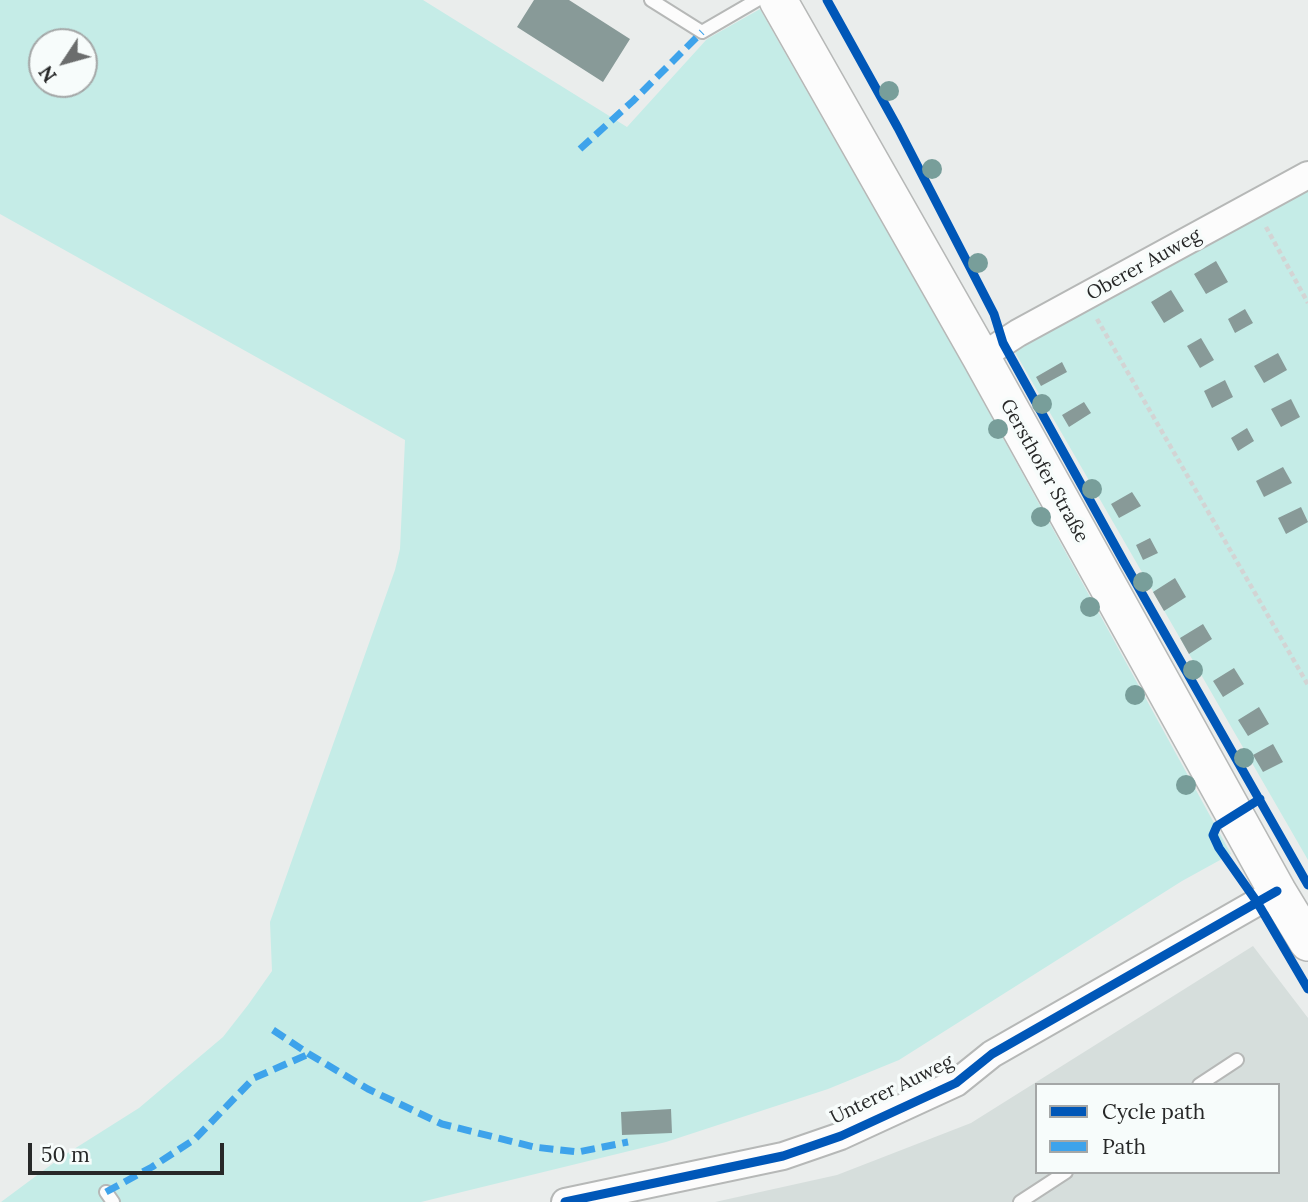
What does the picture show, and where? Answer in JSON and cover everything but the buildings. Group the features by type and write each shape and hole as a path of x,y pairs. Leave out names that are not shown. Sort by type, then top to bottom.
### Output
{"main road":[{"name":"Gersthofer Straße","path":"778,0 1308,942"}],"street":[{"name":"Oberer Auweg","path":"981,357 1018,333 1308,175"},
{"name":"Unterer Auweg","path":"565,1202 783,1156 841,1136 956,1083 992,1054 1277,891"}],"lane":[{"path":"650,0 702,32 757,0"},
{"path":"1202,1083 1237,1060"},
{"path":"1020,1202 1063,1174"}],"path":[{"path":"1253,205 1308,303"},
{"path":"1084,298 1308,685"}],"shaded area":[{"path":"0,0 423,0 627,127 707,39 760,9 963,365 1231,854 1182,881 899,1060 828,1089 666,1142 421,1202 1,1202 63,1156 139,1108 223,1037 272,971 270,922 395,570 400,549 405,440 0,214"},
{"path":"1308,181 1308,860 1012,347"},
{"path":"1253,946 1308,1018 1308,1202 715,1202 837,1175 971,1123"}],"marked path":[{"path":"580,149 702,32"},
{"path":"273,1030 368,1089 442,1124 534,1147 578,1152 628,1142"},
{"path":"106,1192 195,1139 254,1078 309,1054"}],"cycle path":[{"path":"827,0 898,128 994,314 1003,343 1308,885"},
{"path":"1260,799 1217,826 1213,835 1219,848 1257,902 1308,989"},
{"path":"565,1202 783,1156 841,1136 956,1083 992,1054 1277,891"}]}
